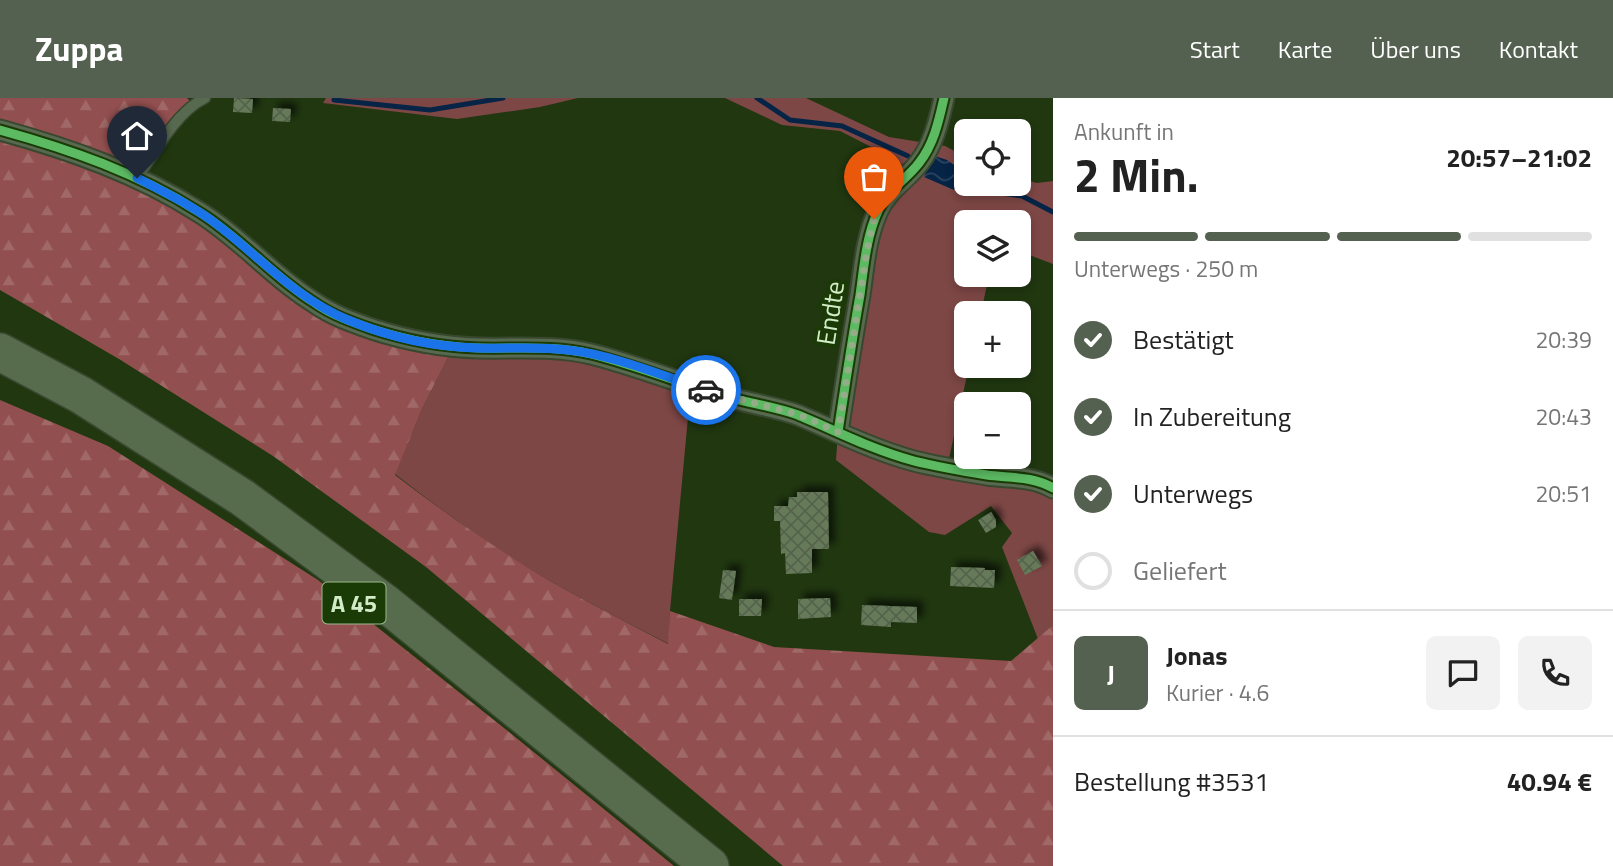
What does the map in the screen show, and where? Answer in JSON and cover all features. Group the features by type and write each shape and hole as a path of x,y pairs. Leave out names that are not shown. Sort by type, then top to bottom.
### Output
{"highway":[{"name":"A 45","path":"0,352 81,395 243,498 385,603 698,863"},
{"name":"A 45","path":"0,368 85,412 233,509 600,793 698,863"}],"street":[{"name":"Endte","path":"838,432 874,219 890,190 925,154 938,123 944,98"},
{"path":"0,130 34,139 112,167 198,211 322,308 348,320 433,344 477,348 551,348 589,354 722,396 800,415 888,453 914,461 989,475 1035,480 1053,488"}],"lane":[{"path":"137,178 177,122 193,104 205,98"}],"shaded area":[{"path":"326,98 578,98 540,107 457,119 323,103"},
{"path":"725,98 806,98 889,137 945,146 954,151 954,196 1031,196 1031,181 1053,181 1053,264 1031,256 1031,210 954,210 954,287 986,287 984,301 954,301 954,378 966,378 963,392 954,392 954,436 947,468 1053,488 1053,625 1038,639 1002,547 1012,533 991,506 945,535 929,532 836,460 838,432 867,250 911,170 840,131 782,125"},
{"path":"454,346 519,348 691,385 669,644 530,569 395,474 422,409"}],"green space":[{"path":"0,98 187,98 193,104 137,179 314,303 454,346 422,409 395,475 530,569 668,644 670,611 774,647 1011,661 1053,625 1053,866 783,866 426,567 273,456 119,359 0,290"},
{"path":"0,400 108,446 318,580 674,866 0,866"}],"water":[{"path":"935,156 954,165 954,190 924,177"}],"building":[{"path":"234,98 253,99 252,113 233,112"},
{"path":"273,108 291,109 290,122 272,121"},
{"path":"797,492 828,492 829,549 812,549 812,573 786,574 785,553 781,554 780,521 774,521 774,506 788,506 789,497 797,497"},
{"path":"991,512 996,520 996,527 986,533 978,520"},
{"path":"1033,551 1042,566 1025,575 1017,560"},
{"path":"951,567 995,570 994,588 950,586"},
{"path":"723,570 736,571 732,600 719,598"},
{"path":"830,598 831,617 798,619 798,599"},
{"path":"739,599 762,599 761,616 739,616"},
{"path":"862,605 917,607 917,623 891,622 891,627 861,625"}],"waterway":[{"path":"334,100 430,110 503,98"},
{"path":"757,98 790,120 842,126 908,156"},
{"path":"1022,196 1053,212"}],"cycle path":[{"path":"838,432 871,231 886,197 914,169 929,148 944,98"},
{"path":"0,130 52,145 152,185 214,222 315,303 335,315 372,329 411,340 451,346 549,348 591,354 721,395 798,415 914,461 987,475 1029,479 1053,488"}],"way so far":[{"path":"706,390 800,415 838,432 874,219"}],"route":[{"path":"137,178 198,211 314,303 348,320 433,344 569,350 639,368 706,390"}]}
